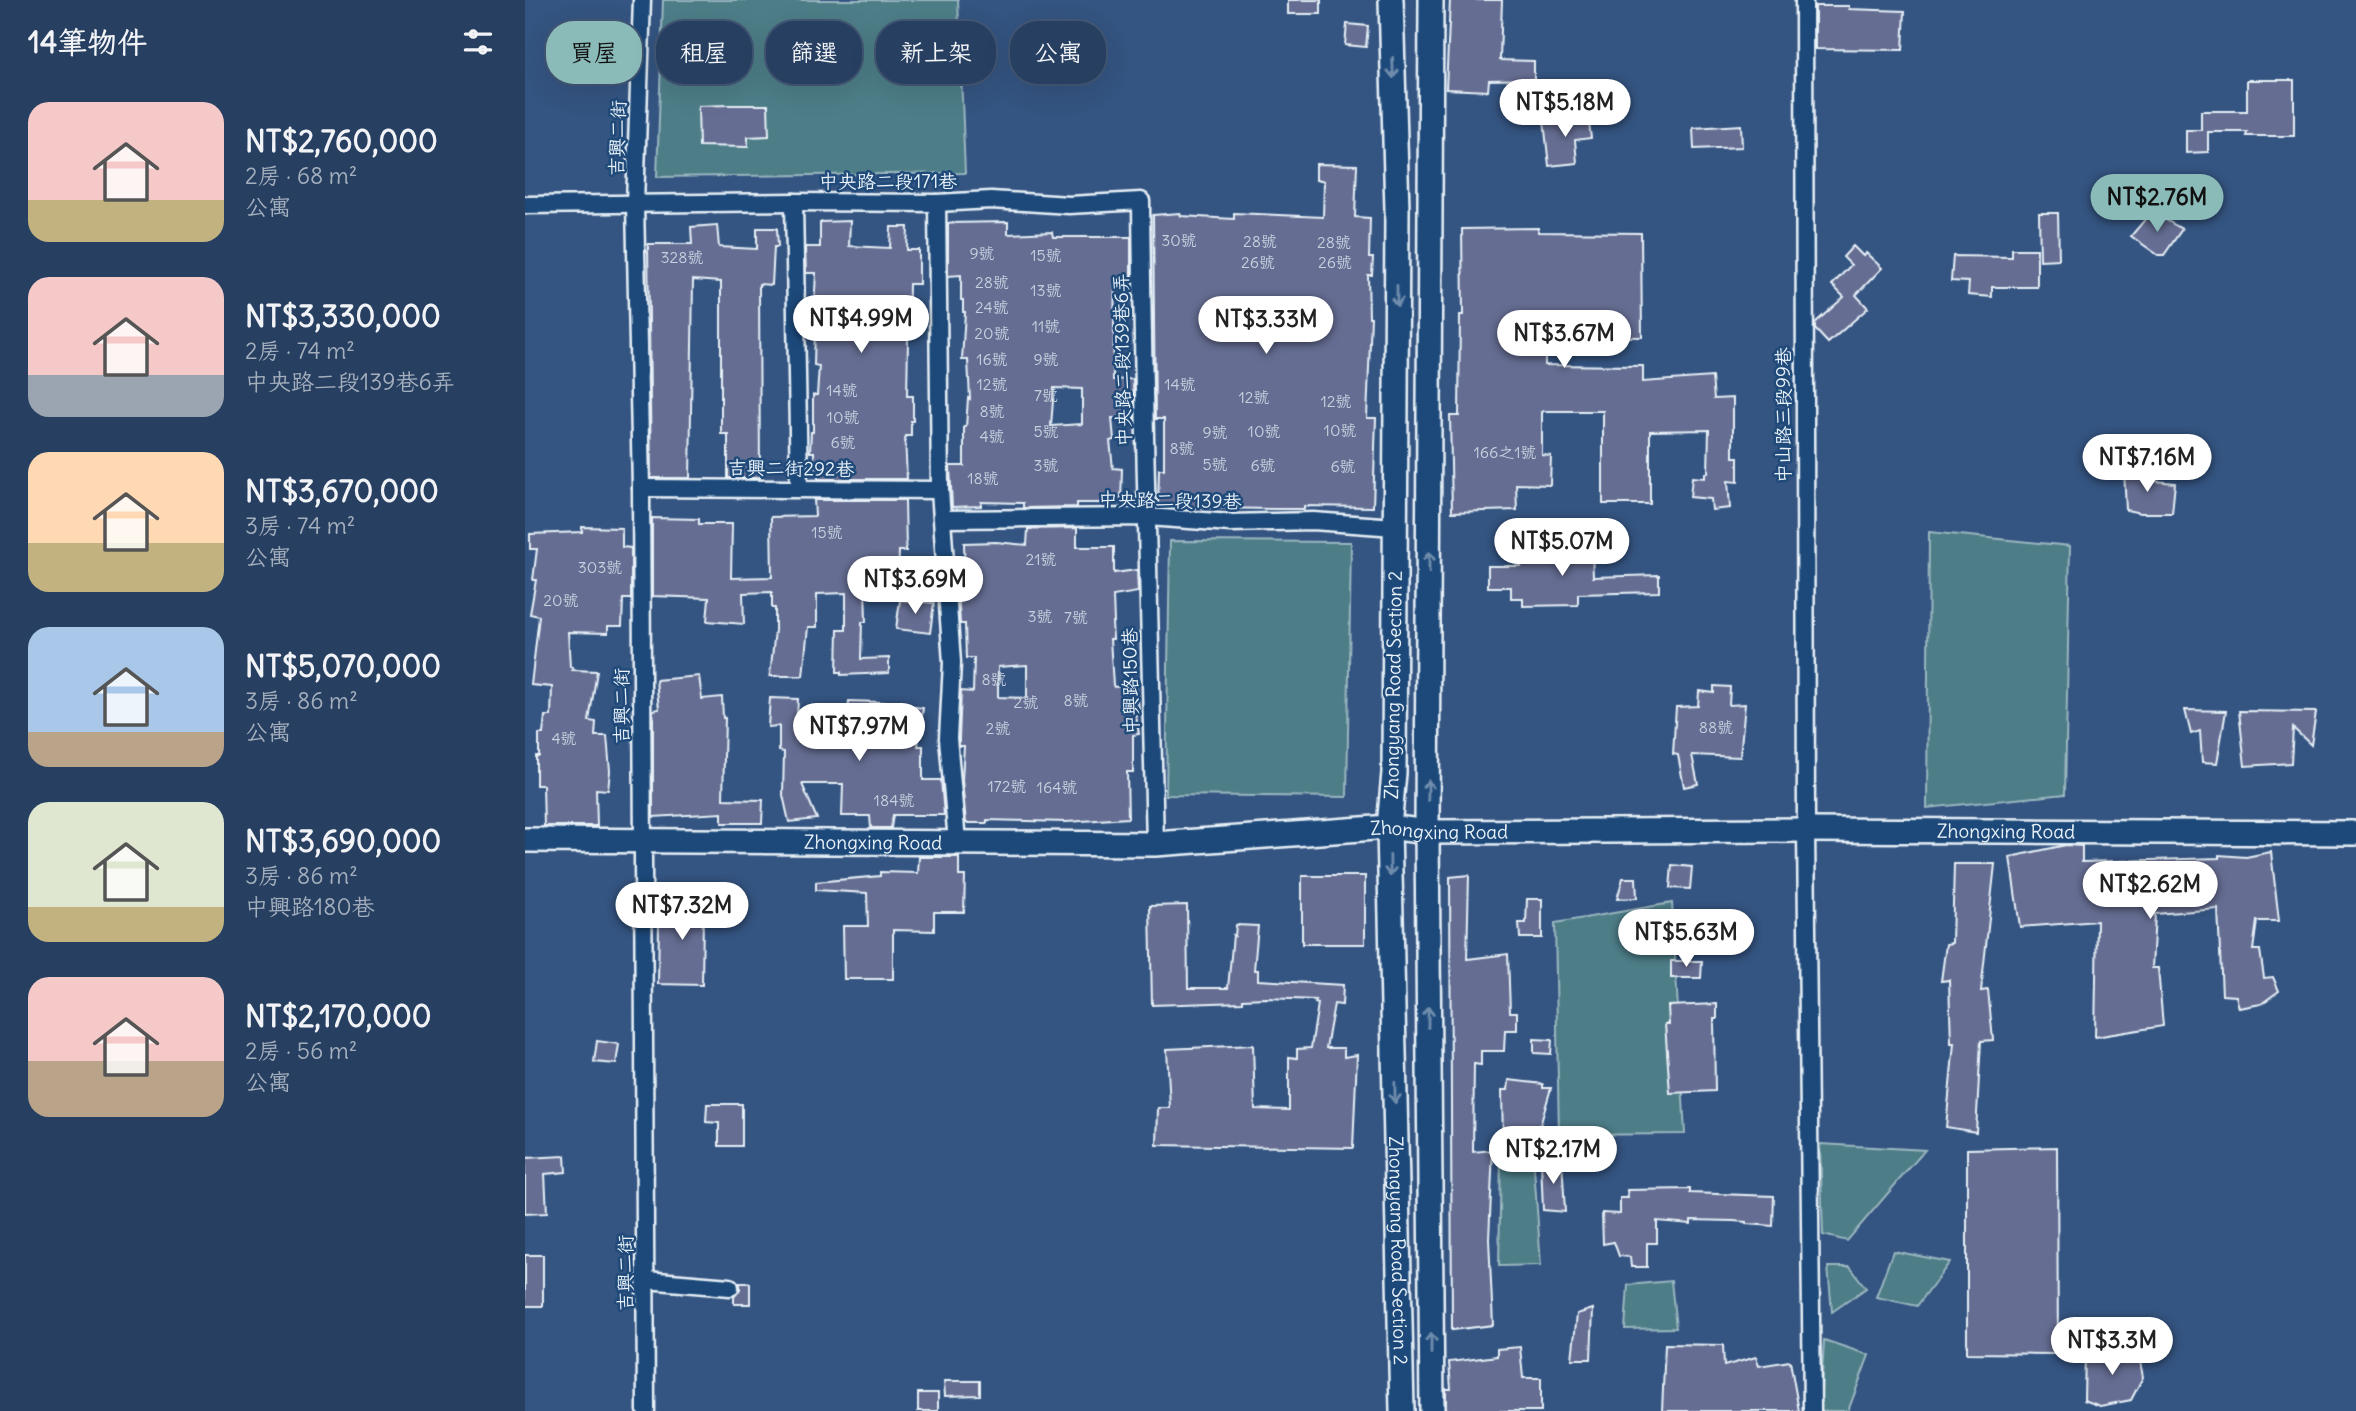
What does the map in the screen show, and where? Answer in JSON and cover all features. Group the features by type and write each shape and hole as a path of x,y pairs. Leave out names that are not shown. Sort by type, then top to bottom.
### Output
{"street":[{"name":"吉興二街","path":"642,0 635,204 641,488 646,1411"},
{"name":"Zhongyang Road Section 2","path":"1391,0 1397,209 1394,773 1389,827 1402,1411"},
{"name":"Zhongyang Road Section 2","path":"1431,0 1427,832 1432,1411"},
{"name":"中山路三段99巷","path":"1804,0 1806,830 1812,1411"},
{"name":"中央路二段171巷","path":"525,205 937,203 991,200 1069,205 1141,201"},
{"name":"中央路二段139巷6弄","path":"1141,201 1143,418 1148,517"},
{"path":"793,202 799,488"},
{"path":"937,203 940,490 952,663 948,738 957,842"},
{"name":"吉興二街292巷","path":"641,488 940,490"},
{"name":"中央路二段139巷","path":"944,519 1148,517 1231,523 1313,522 1395,527"},
{"name":"中興路150巷","path":"1148,517 1155,844"},
{"name":"Zhongxing Road","path":"525,840 1155,844 1389,827 1427,832 1806,830 2356,833"},
{"path":"646,1280 730,1287"}],"green space":[{"path":"663,0 958,0 959,21 876,21 876,84 961,84 965,173 657,177 660,84 752,84 752,21 662,21"},
{"path":"1929,532 2070,546 2065,794 1927,808"},
{"path":"1170,541 1351,542 1347,797 1166,795"},
{"path":"1672,903 1685,1134 1559,1135 1555,923"},
{"path":"1820,1144 1925,1150 1847,1241 1823,1235"},
{"path":"1533,1154 1541,1265 1499,1266 1501,1155"},
{"path":"1893,1251 1950,1262 1917,1306 1876,1297"},
{"path":"1828,1267 1850,1267 1866,1288 1832,1312"},
{"path":"1671,1281 1676,1328 1625,1329 1628,1285"},
{"path":"1824,1340 1869,1355 1848,1411 1820,1411"}],"building":[{"path":"1288,0 1321,0 1321,14 1288,14"},
{"path":"1450,0 1502,0 1500,60 1534,61 1534,79 1489,80 1488,91 1446,89"},
{"path":"1815,6 1905,11 1903,50 1815,49"},
{"path":"1347,24 1368,26 1366,47 1345,45"},
{"path":"2247,80 2294,80 2294,136 2246,136 2247,132 2208,132 2208,152 2186,153 2186,130 2201,130 2201,111 2247,111"},
{"path":"768,105 769,136 748,137 748,147 699,146 698,106"},
{"path":"1588,116 1591,138 1575,140 1577,163 1549,166 1544,121"},
{"path":"1741,125 1742,147 1694,149 1693,128"},
{"path":"1316,164 1357,165 1355,217 1370,218 1369,258 1373,258 1372,275 1368,275 1371,317 1367,418 1376,418 1373,507 1158,507 1159,469 1164,469 1164,419 1155,419 1153,215 1180,213 1181,216 1234,219 1234,213 1323,217 1324,181 1316,180"},
{"path":"2039,213 2058,213 2059,259 2040,260"},
{"path":"2155,214 2182,229 2164,255 2158,255 2131,236 2147,217"},
{"path":"850,221 849,246 890,248 891,227 908,227 907,250 919,250 919,284 909,284 907,396 913,396 913,421 911,436 905,436 907,479 818,479 819,468 814,468 814,452 810,452 813,395 817,395 819,366 814,365 816,273 806,273 805,247 820,247 820,222"},
{"path":"1008,222 1008,234 1052,232 1053,237 1131,237 1131,277 1115,278 1113,380 1133,379 1134,419 1112,418 1114,440 1110,441 1113,468 1122,469 1121,503 1077,503 1077,507 1023,508 1023,503 981,502 981,506 952,507 950,466 964,466 964,427 968,398 970,399 968,360 962,360 965,312 961,300 961,275 948,276 948,223","holes":["1054,388 1082,389 1082,424 1051,426"]},
{"path":"717,225 719,247 757,249 757,228 777,228 778,247 774,247 772,285 759,284 760,478 728,478 728,434 721,434 721,282 693,280 690,478 651,478 648,244 692,244 691,227"},
{"path":"1538,228 1538,232 1641,233 1642,337 1545,336 1545,365 1643,366 1643,382 1712,377 1714,399 1733,398 1733,457 1738,457 1738,482 1728,481 1730,508 1712,510 1711,499 1690,497 1692,477 1705,478 1705,473 1708,473 1709,430 1650,431 1650,504 1603,504 1603,411 1544,411 1542,455 1551,456 1550,485 1516,484 1517,510 1452,512 1450,416 1459,416 1460,315 1463,315 1462,229"},
{"path":"1853,246 1863,256 1866,253 1882,268 1856,295 1868,308 1828,343 1815,329 1815,323 1844,297 1832,285 1851,265 1843,257"},
{"path":"2012,249 2037,249 2037,287 1992,287 1992,297 1968,295 1969,282 1951,281 1953,256 2012,257"},
{"path":"2143,468 2144,480 2175,483 2172,513 2126,510 2124,470"},
{"path":"814,500 905,500 906,551 899,551 898,583 865,583 866,622 862,622 861,659 889,658 889,673 841,675 841,672 837,672 838,630 846,630 846,593 817,594 817,627 808,627 803,676 770,676 775,630 772,592 743,593 744,624 707,621 709,598 652,596 652,518 699,519 699,524 732,524 731,578 772,577 771,517 815,516"},
{"path":"582,527 622,528 622,547 631,548 631,599 623,599 622,626 608,626 608,633 568,632 572,670 597,671 589,721 596,722 595,736 607,736 610,771 608,790 596,789 597,826 544,826 543,785 536,785 536,756 539,756 539,734 543,734 545,716 551,716 552,687 531,685 539,616 530,614 536,580 533,580 537,549 530,549 530,534 582,532"},
{"path":"1077,528 1077,547 1114,547 1114,573 1137,570 1138,592 1113,596 1113,639 1110,639 1113,685 1136,685 1139,709 1135,710 1139,734 1133,735 1133,772 1127,772 1128,818 1066,822 987,820 987,823 966,823 962,780 964,746 959,746 961,691 973,692 974,658 966,658 965,624 960,624 958,588 965,587 964,543 1027,545 1028,529","holes":["1027,665 1027,698 998,697 998,667"]},
{"path":"1592,549 1593,577 1659,575 1659,592 1578,594 1578,605 1523,606 1523,598 1511,598 1511,587 1488,587 1488,566 1521,566 1521,550"},
{"path":"900,600 934,603 930,633 896,629"},
{"path":"699,676 702,699 722,697 725,718 723,799 763,800 762,823 722,823 722,813 653,817 653,710 659,709 656,680"},
{"path":"1714,686 1730,687 1729,705 1745,704 1740,757 1692,755 1698,784 1684,787 1678,755 1673,754 1676,707 1698,706 1699,691 1714,693"},
{"path":"770,698 798,699 799,735 847,734 849,701 923,708 918,746 923,746 923,780 941,780 944,815 893,815 891,828 871,828 870,816 842,816 843,784 802,784 817,819 789,822 783,795 784,752 779,751 779,726 768,727"},
{"path":"2185,710 2226,711 2217,763 2202,762 2200,731 2191,734"},
{"path":"2239,711 2316,712 2311,745 2293,728 2291,763 2245,766"},
{"path":"2066,845 2082,846 2082,862 2219,858 2219,855 2246,857 2271,852 2279,921 2257,921 2253,950 2260,950 2264,978 2273,977 2279,991 2261,1004 2239,1008 2236,996 2222,995 2218,909 2155,914 2152,968 2158,968 2163,1026 2095,1037 2097,921 2020,927 2010,857"},
{"path":"919,857 959,857 959,876 965,876 964,912 934,912 934,931 893,930 893,979 844,979 843,926 868,926 867,893 816,890 816,882 880,876 880,872 918,873"},
{"path":"1954,864 1995,864 1981,991 1988,990 1993,1040 1981,1041 1976,1132 1946,1127 1954,1043 1951,1043 1949,980 1941,981 1946,944 1952,943"},
{"path":"1672,865 1692,867 1690,889 1670,888"},
{"path":"1469,875 1467,959 1508,954 1510,1012 1517,1012 1517,1030 1505,1030 1504,1051 1481,1051 1481,1065 1474,1064 1473,1152 1493,1150 1489,1239 1493,1325 1452,1330 1450,877"},
{"path":"1302,876 1365,876 1365,944 1302,944"},
{"path":"1623,878 1636,878 1637,898 1617,899"},
{"path":"665,898 706,898 706,915 703,915 702,985 658,984 659,924 665,924"},
{"path":"1527,899 1542,899 1542,938 1520,938 1519,923 1526,923"},
{"path":"1187,905 1188,988 1228,988 1236,925 1258,926 1254,970 1258,970 1258,980 1343,985 1342,1005 1334,1004 1326,1048 1344,1048 1344,1057 1357,1055 1353,1148 1157,1145 1158,1108 1170,1108 1167,1049 1253,1045 1255,1109 1289,1110 1289,1057 1297,1058 1297,1049 1311,1048 1318,1004 1315,1003 1316,1000 1266,998 1243,999 1243,1002 1152,1005 1150,906"},
{"path":"1671,961 1702,961 1701,978 1671,978"},
{"path":"1717,1004 1717,1019 1714,1019 1715,1091 1670,1093 1665,1024 1669,1024 1668,1006"},
{"path":"1534,1039 1552,1040 1551,1054 1534,1053"},
{"path":"597,1041 619,1044 616,1064 594,1062"},
{"path":"1509,1080 1543,1084 1543,1088 1551,1088 1540,1126 1528,1142 1503,1143 1502,1090 1508,1090"},
{"path":"707,1104 742,1104 742,1146 719,1146 719,1123 706,1122"},
{"path":"2057,1147 2058,1354 1967,1353 1967,1149"},
{"path":"565,1156 566,1172 545,1174 547,1213 525,1214 525,1158"},
{"path":"1562,1159 1565,1212 1543,1210 1541,1162"},
{"path":"1690,1189 1690,1193 1774,1196 1773,1226 1733,1221 1691,1220 1691,1224 1657,1221 1657,1243 1647,1243 1647,1267 1631,1267 1630,1257 1619,1256 1614,1242 1603,1244 1602,1213 1620,1214 1620,1198 1628,1198 1627,1190"},
{"path":"525,1255 543,1255 543,1306 525,1306"},
{"path":"740,1283 750,1283 750,1304 734,1304"},
{"path":"1593,1309 1591,1359 1572,1359 1577,1314"},
{"path":"1665,1344 1723,1345 1724,1366 1756,1357 1759,1366 1790,1361 1799,1411 1662,1411"},
{"path":"1520,1347 1523,1378 1541,1378 1541,1411 1446,1411 1446,1389 1451,1389 1449,1362 1497,1356 1497,1349"},
{"path":"2138,1351 2143,1377 2131,1400 2100,1406 2084,1400 2085,1352"},
{"path":"944,1381 980,1381 980,1395 945,1396"},
{"path":"918,1393 938,1393 938,1411 918,1411"}]}
